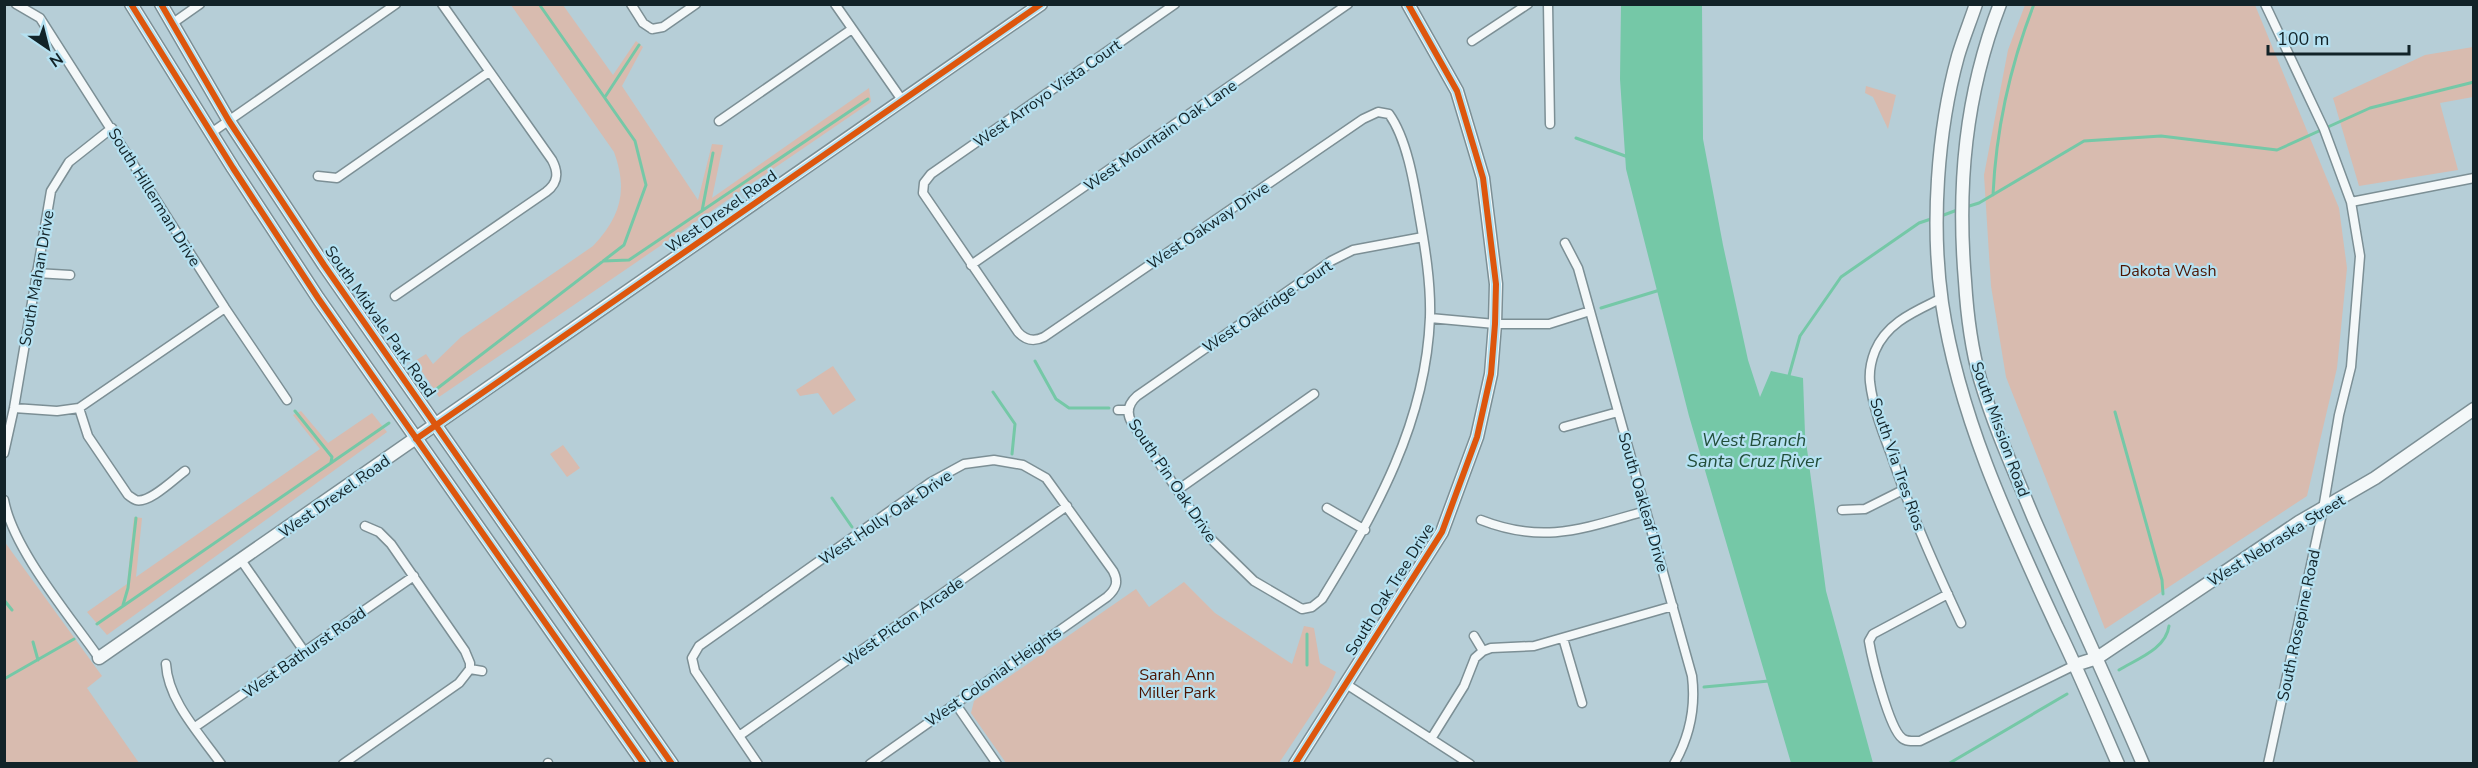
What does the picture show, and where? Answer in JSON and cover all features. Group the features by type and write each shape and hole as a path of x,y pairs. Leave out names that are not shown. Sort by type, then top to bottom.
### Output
{"main road":[{"path":"131,4 211,133 312,288 644,764"},
{"name":"South Midvale Park Road","path":"161,4 229,121 324,265 672,764"},
{"name":"West Drexel Road","path":"99,658 1041,4"},
{"name":"South Oak Tree Drive","path":"1295,764 1442,532 1479,429 1491,374 1495,324 1495,267 1482,178 1457,91 1408,4"},
{"name":"South Mission Road","path":"1976,4 1958,56 1946,114 1940,164 1937,237 1942,298 1959,383 1973,427 1999,495 2118,764"},
{"name":"South Mission Road","path":"2000,4 1981,63 1969,118 1960,191 1960,228 1972,347 1994,420 2034,519 2144,764"},
{"name":"West Nebraska Street","path":"2075,665 2097,658 2204,585 2375,478 2474,409"},
{"path":"1973,427 1994,420"}],"street":[{"name":"South Hillerman Drive","path":"16,4 40,18 286,400"},
{"path":"173,23 200,4"},
{"path":"211,133 396,4"},
{"path":"395,296 546,192 559,180 552,160 442,4"},
{"path":"631,4 651,33 696,4"},
{"path":"835,4 902,100"},
{"name":"West Arroyo Vista Court","path":"971,264 919,186 930,174 1175,4"},
{"path":"1329,4 1336,13"},
{"name":"West Mountain Oak Lane","path":"971,264 1348,4"},
{"path":"1472,41 1528,4"},
{"path":"1548,4 1550,124"},
{"name":"South Rosepine Road","path":"2265,4 2324,129 2351,202 2360,256 2352,356 2323,509 2268,764"},
{"path":"719,121 852,29"},
{"path":"318,176 337,178 489,72"},
{"name":"West Oakway Drive","path":"971,264 1020,335 1033,343 1044,338 1372,113 1385,109 1394,120 1413,180 1423,237"},
{"name":"South Mahan Drive","path":"4,453 14,408 51,191 69,162 112,128"},
{"path":"2351,202 2474,178"},
{"path":"1327,508 1365,530 1398,462 1417,403 1430,318 1423,237"},
{"name":"West Oakridge Court","path":"1128,410 1137,396 1331,261 1353,250 1423,237"},
{"name":"South Oakleaf Drive","path":"1565,243 1578,268 1690,664 1694,689 1690,726 1674,764"},
{"path":"36,273 70,275"},
{"name":"South Via Tres Rios","path":"1942,298 1900,319 1887,332 1876,348 1871,363 1870,381 1876,414 1903,490 1961,622"},
{"path":"14,408 57,411 79,408 225,308"},
{"path":"1430,318 1495,324 1549,324 1590,311"},
{"path":"1179,489 1314,394"},
{"path":"79,408 88,436 128,495 136,500 145,500 153,496 185,471"},
{"path":"1119,410 1128,410"},
{"name":"South Pin Oak Drive","path":"1128,410 1132,423 1210,537 1254,581 1297,607 1310,612 1322,599 1365,530"},
{"path":"1564,427 1618,412"},
{"name":"West Holly Oak Drive","path":"739,736 694,671 690,658 696,649 931,482 964,464 994,459 1023,465 1046,478 1113,571 1118,586"},
{"path":"1842,510 1865,509 1903,490"},
{"path":"4,500 7,514 27,555 99,658"},
{"name":"West Picton Arcade","path":"739,736 1066,506"},
{"path":"1481,520 1501,528 1546,535 1578,530 1646,511"},
{"path":"343,764 459,683 470,669 469,657 414,576 385,537 365,526"},
{"path":"241,560 304,651"},
{"name":"West Bathurst Road","path":"195,727 414,576"},
{"name":"West Colonial Heights","path":"870,764 1107,597 1118,586"},
{"path":"1948,594 1873,634 1869,641 1889,714 1900,737 1905,740 1920,741 2075,665"},
{"path":"1431,739 1464,686 1475,658 1483,651 1491,648 1525,647 1673,606"},
{"path":"1474,636 1483,651"},
{"path":"1563,638 1582,703"},
{"path":"166,664 170,688 220,764"},
{"path":"470,669 482,671"},
{"path":"1346,684 1470,764"},
{"path":"955,703 997,764"},
{"path":"739,736 758,764"}],"green space":[{"path":"511,5 563,5 613,75 636,41 643,47 622,86 698,200 712,144 723,145 712,198 869,88 871,102 439,397 415,361 426,354 433,364 461,337 593,246 616,214 619,202 621,179 614,152"},
{"name":"Dakota Wash","path":"2025,5 2255,5 2339,208 2347,268 2337,368 2307,496 2105,629 2006,377 1991,286 1984,175 2008,50"},
{"path":"2473,47 2473,97 2440,103 2458,170 2359,186 2333,98 2425,55"},
{"path":"1866,86 1896,95 1888,129 1873,97 1865,93"},
{"path":"833,366 856,400 833,415 818,393 800,396 796,390"},
{"path":"301,411 328,443 372,413 387,432 107,635 87,612 127,584 134,517 142,518 136,577 320,449 293,415"},
{"path":"563,445 580,468 567,477 550,454"},
{"path":"4,541 102,676 87,688 139,763 5,763"},
{"name":"Sarah Ann Miller Park","path":"1184,582 1215,613 1292,664 1304,626 1314,628 1320,663 1336,672 1329,688 1279,763 1006,763 971,713 974,701 1136,589 1149,607"}],"water":[{"name":"West Branch Santa Cruz River","path":"1621,5 1702,5 1703,139 1748,360 1760,397 1771,371 1803,378 1805,434 1826,591 1873,763 1791,763 1689,416 1626,169 1620,79"}],"waterway":[{"path":"430,394 624,245 646,185 635,141 539,4"},
{"path":"1993,195 1997,146 2011,74 2034,4"},
{"path":"605,97 639,45"},
{"name":"Dakota Wash","path":"1966,207 1979,203 2084,141 2161,136 2277,150 2370,108 2474,82"},
{"path":"603,261 629,260 868,99"},
{"path":"1576,138 1628,157"},
{"path":"702,211 713,153"},
{"name":"Dakota Wash","path":"1941,216 1960,209"},
{"name":"Dakota Wash","path":"1788,379 1800,336 1841,277 1919,223 1934,218"},
{"path":"1601,308 1660,290"},
{"path":"1035,361 1056,399 1069,408 1109,408"},
{"path":"993,392 1015,424 1012,454"},
{"path":"295,411 332,457 331,462"},
{"path":"2115,412 2162,580 2163,594"},
{"path":"97,624 389,423"},
{"path":"832,498 852,527"},
{"path":"123,605 128,588 136,518"},
{"path":"4,600 12,610"},
{"path":"2119,670 2157,647 2167,634 2169,626"},
{"path":"1307,634 1307,665"},
{"path":"4,679 74,639"},
{"path":"33,642 38,660"},
{"path":"1704,687 1769,681"},
{"path":"1948,764 2067,694"}],"cycle path":[{"path":"131,4 233,168 318,298 644,764"},
{"path":"161,4 229,121 324,265 672,764"},
{"path":"416,439 1041,4"},
{"path":"1295,764 1442,532 1477,437 1491,374 1496,284 1483,178 1457,91 1408,4"}]}
